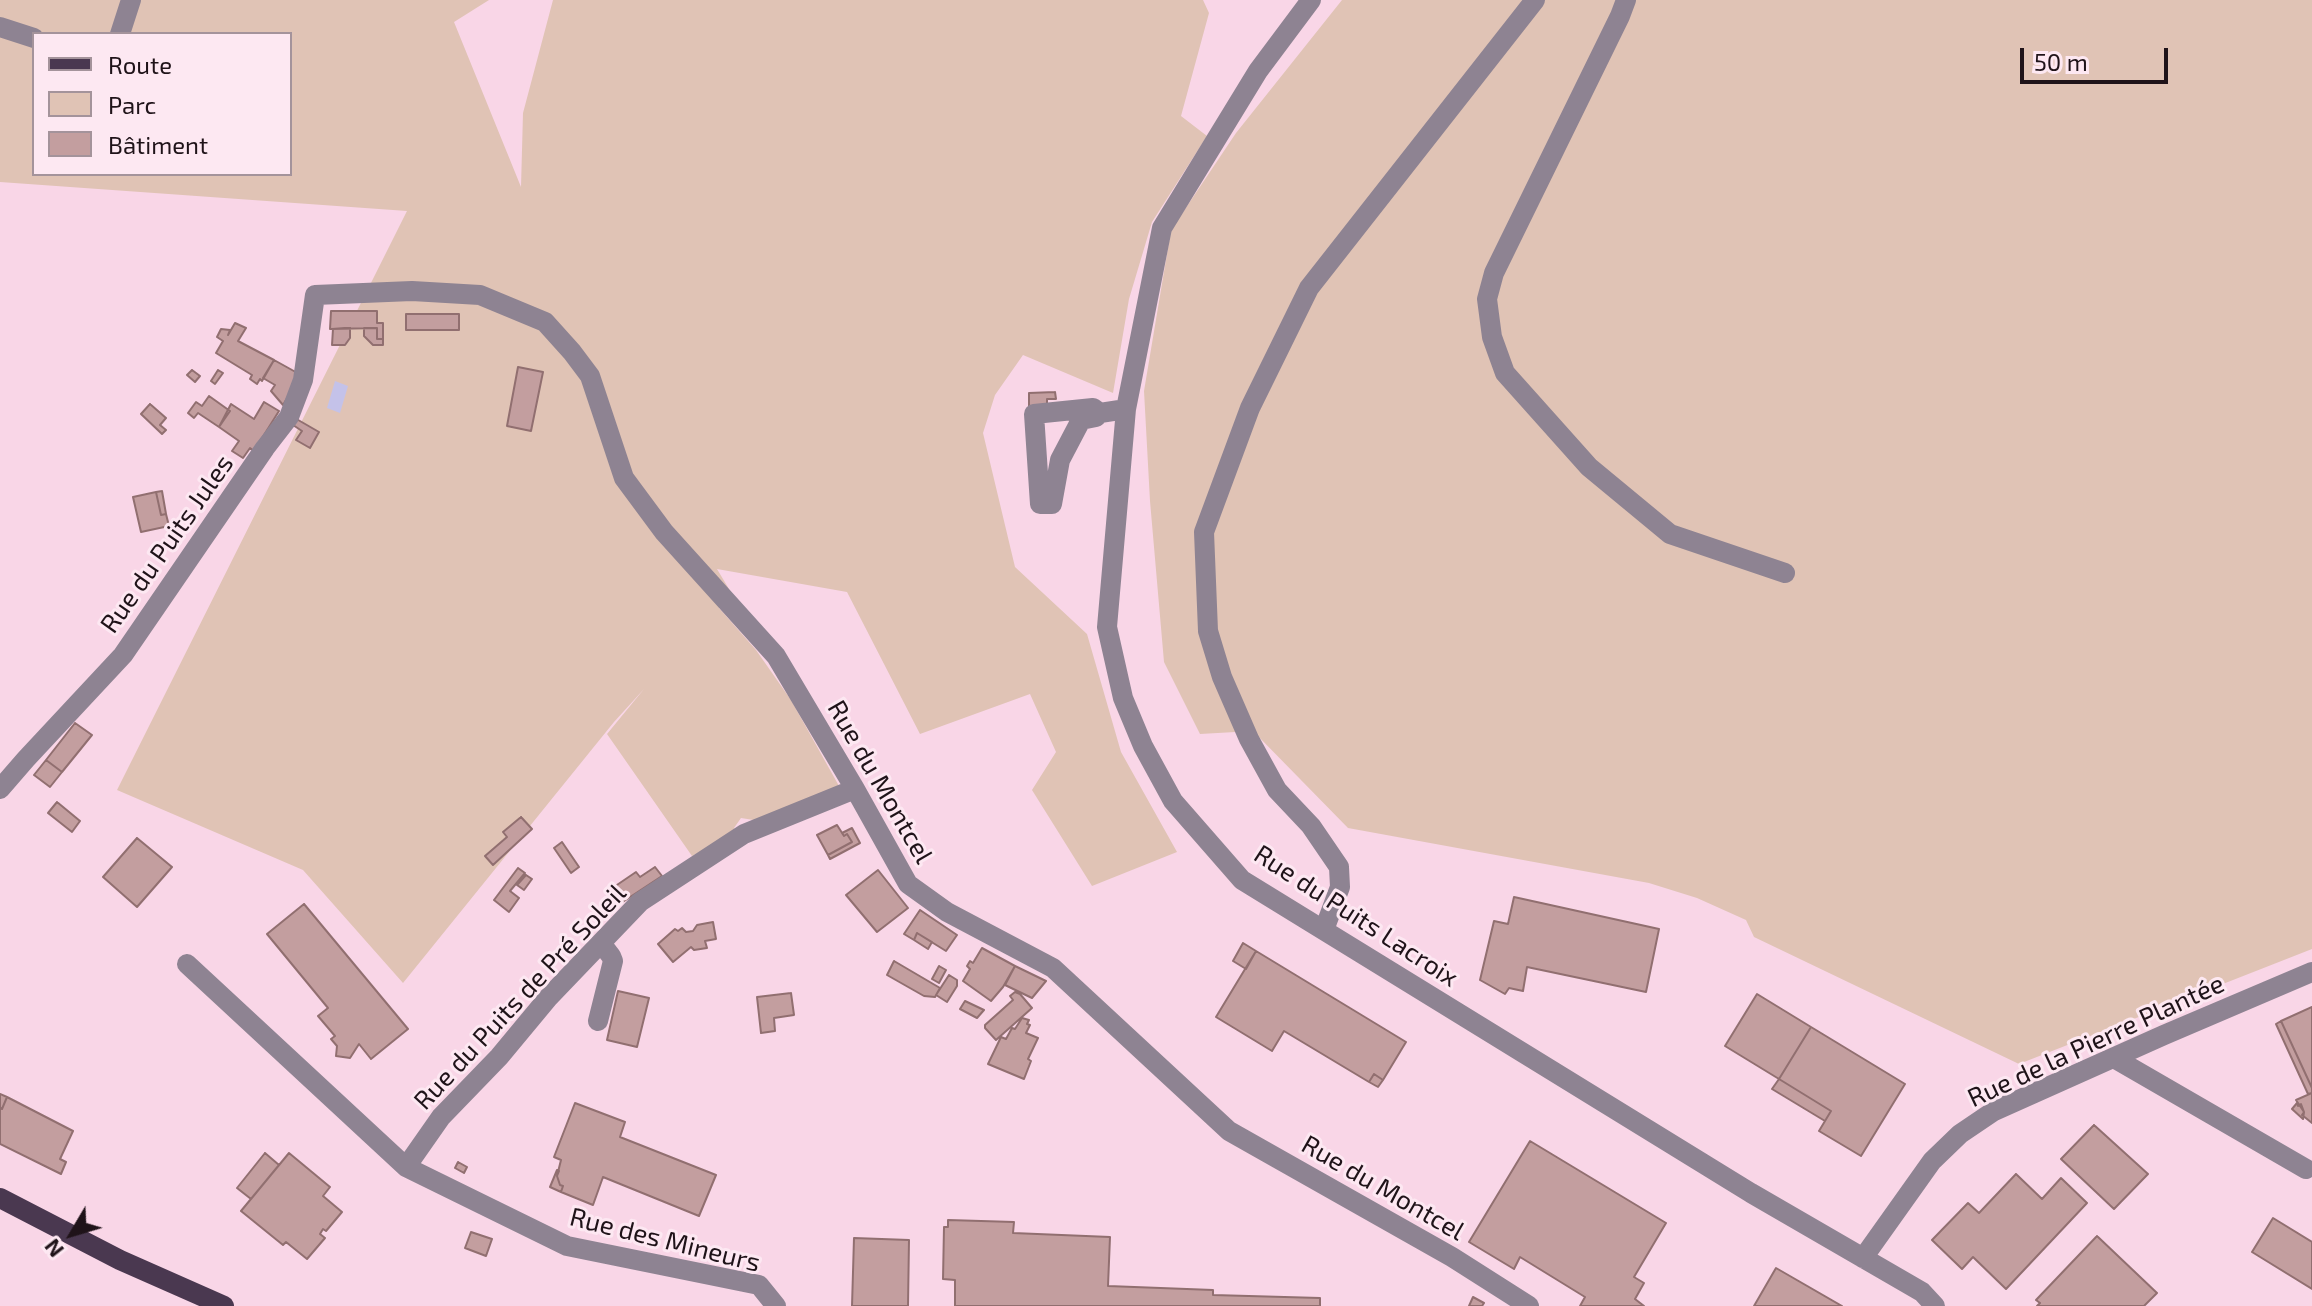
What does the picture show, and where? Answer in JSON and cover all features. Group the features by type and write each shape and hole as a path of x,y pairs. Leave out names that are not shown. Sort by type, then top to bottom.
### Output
{"main road":[{"path":"0,1198 120,1260 224,1306"}],"street":[{"path":"121,32 131,0"},
{"name":"Rue du Puits Lacroix","path":"1311,0 1258,71 1162,228 1126,409 1107,627 1123,698 1143,746 1173,801 1242,880 1751,1193 1922,1292 1935,1306"},
{"path":"1324,930 1340,887 1339,867 1311,826 1277,790 1249,739 1222,677 1208,631 1204,532 1250,408 1309,288 1535,0"},
{"path":"1626,0 1494,273 1487,299 1492,337 1505,373 1589,467 1670,534 1785,573"},
{"path":"0,27 32,37"},
{"name":"Rue du Montcel","path":"315,295 412,291 480,295 545,322 590,376 624,478 664,532 776,656 908,884 947,912 1053,968 1229,1131 1452,1257 1529,1306"},
{"name":"Rue du Puits Jules","path":"0,789 123,655 289,417 303,380 315,295"},
{"path":"1100,413 1093,408 1034,414 1040,504 1052,504 1060,460 1081,420 1126,409"},
{"name":"Rue du Puits de Pré Soleil","path":"406,1167 441,1117 640,902 744,834 855,789"},
{"path":"598,1021 613,961 601,943"},
{"name":"Rue des Mineurs","path":"187,964 406,1167 567,1246 759,1285 776,1306"},
{"name":"Rue de la Pierre Plantée","path":"1863,1258 1932,1161 1960,1134 1994,1111 2312,972"},
{"path":"2114,1058 2306,1169"}],"green space":[{"path":"0,0 489,0 454,22 521,187 523,113 553,0 1203,0 1209,13 1181,116 1207,136 1152,222 1129,299 1113,393 1023,355 995,395 983,433 1015,567 1087,634 1121,752 1177,852 1092,886 1032,790 1056,752 1030,694 920,734 847,592 717,569 732,594 719,608 756,650 791,700 839,786 760,821 741,818 734,828 737,832 692,856 607,734 644,689 614,722 403,983 303,870 117,790 407,211 0,182"},
{"path":"1342,0 2312,0 2312,949 2019,1064 1754,937 1746,920 1697,898 1649,883 1348,828 1253,731 1200,734 1164,662 1150,501 1144,391 1171,230 1236,133"}],"water":[{"path":"335,381 348,386 340,413 327,408"}],"building":[{"path":"331,311 377,311 377,323 383,323 383,339 377,339 377,328 330,329"},
{"path":"406,314 459,314 459,330 406,330"},
{"path":"235,323 246,328 238,341 274,360 257,384 250,379 252,375 216,353 223,341 217,337 221,329 230,330 228,335"},
{"path":"350,328 350,338 345,345 332,345 333,329"},
{"path":"364,328 377,328 377,339 383,339 383,345 373,345 364,336"},
{"path":"274,360 301,375 283,405 271,391 275,385 263,378"},
{"path":"518,367 543,372 531,431 507,426"},
{"path":"192,370 200,376 195,382 187,375"},
{"path":"218,370 223,373 215,384 211,381"},
{"path":"1055,392 1056,399 1047,399 1047,409 1029,410 1029,393"},
{"path":"209,396 230,411 219,427 198,413 194,418 188,413 196,402 202,406"},
{"path":"264,402 279,411 254,451 250,448 243,458 232,451 239,441 219,427 231,404 254,419"},
{"path":"150,404 166,418 160,425 166,430 162,434 141,414"},
{"path":"293,417 319,432 310,448 296,440 302,431 290,423"},
{"path":"162,491 166,514 161,515 156,492"},
{"path":"156,492 161,515 166,514 169,526 141,532 133,497"},
{"path":"75,723 92,735 62,772 46,760"},
{"path":"46,760 62,772 50,787 34,775"},
{"path":"57,802 80,821 72,832 48,813"},
{"path":"521,817 532,829 493,865 485,856 507,837 503,832"},
{"path":"837,825 852,842 828,855 817,835"},
{"path":"852,828 860,843 830,859 828,855 852,842 847,834 844,836 842,833"},
{"path":"137,838 172,867 137,907 103,877"},
{"path":"562,842 579,867 571,873 554,848"},
{"path":"655,867 662,876 621,903 611,889 636,872 640,877"},
{"path":"518,868 525,873 510,891 519,898 509,912 494,900"},
{"path":"878,870 908,908 877,932 846,895"},
{"path":"526,875 532,879 524,890 517,885"},
{"path":"1514,897 1659,929 1646,992 1527,967 1523,991 1509,988 1505,994 1480,980 1494,921 1508,924"},
{"path":"304,904 408,1029 371,1059 359,1044 350,1058 336,1056 337,1046 331,1039 335,1036 318,1016 328,1008 267,934"},
{"path":"920,910 957,935 946,951 917,933 914,940 904,934"},
{"path":"713,922 716,939 705,941 707,948 694,950 691,947 673,962 658,944 675,929 693,931 697,925"},
{"path":"917,933 932,942 928,949 914,940"},
{"path":"1243,943 1256,951 1246,969 1233,961"},
{"path":"982,948 1015,966 991,1001 963,981 970,969 967,966 970,961 973,963"},
{"path":"1256,951 1406,1042 1383,1080 1374,1074 1369,1082 1284,1031 1272,1051 1216,1017"},
{"path":"894,961 940,988 935,997 924,996 887,975"},
{"path":"939,966 946,970 939,983 932,979"},
{"path":"1015,966 1046,981 1032,998 1005,985"},
{"path":"949,975 957,980 957,986 947,1002 936,995"},
{"path":"618,991 649,998 637,1047 607,1040"},
{"path":"1015,992 1032,1008 996,1040 985,1025 1013,1000 1010,996"},
{"path":"791,993 794,1015 774,1018 775,1031 761,1033 757,997"},
{"path":"1757,994 1811,1027 1779,1079 1725,1046"},
{"path":"965,1001 984,1010 977,1018 960,1009"},
{"path":"2312,1007 2312,1088 2281,1021"},
{"path":"1022,1018 1029,1020 1026,1033 1038,1038 1028,1059 1031,1061 1024,1079 988,1064 1001,1037 1006,1039"},
{"path":"2281,1021 2312,1093 2308,1094 2276,1024"},
{"path":"1811,1027 1905,1084 1861,1156 1819,1131 1831,1111 1779,1079"},
{"path":"1374,1074 1383,1080 1378,1087 1369,1082"},
{"path":"1779,1079 1831,1111 1825,1121 1772,1089"},
{"path":"2312,1093 2312,1123 2302,1115 2304,1112 2296,1100"},
{"path":"0,1094 7,1097 2,1109 0,1108"},
{"path":"7,1097 73,1131 60,1159 66,1162 61,1174 0,1144 0,1108"},
{"path":"575,1103 625,1122 620,1137 716,1175 699,1216 603,1177 593,1205 561,1192 563,1186 557,1176 561,1160 554,1157"},
{"path":"2297,1103 2298,1106 2301,1104 2304,1112 2303,1119 2292,1109"},
{"path":"2094,1125 2148,1174 2114,1209 2061,1159"},
{"path":"1530,1141 1666,1223 1634,1277 1644,1283 1635,1299 1644,1306 1580,1306 1585,1297 1520,1257 1514,1269 1469,1242"},
{"path":"265,1153 279,1165 251,1199 237,1188"},
{"path":"289,1153 330,1187 323,1196 342,1212 326,1231 323,1229 320,1234 325,1238 307,1259 286,1242 283,1245 241,1211"},
{"path":"458,1162 467,1167 464,1173 455,1168"},
{"path":"557,1170 560,1185 563,1186 561,1192 550,1187"},
{"path":"2016,1174 2042,1199 2061,1178 2087,1203 2006,1289 1973,1257 1962,1269 1932,1240 1968,1203 1979,1213"},
{"path":"2273,1218 2312,1242 2312,1289 2252,1252"},
{"path":"948,1220 1014,1222 1013,1233 1110,1237 1108,1286 1213,1290 1213,1295 1320,1298 1320,1306 955,1306 955,1280 943,1279 944,1227 948,1227"},
{"path":"471,1232 492,1239 486,1256 465,1248"},
{"path":"2097,1236 2157,1293 2144,1306 2037,1306 2040,1303 2036,1300"},
{"path":"854,1238 909,1240 908,1306 852,1306"},
{"path":"1776,1268 1842,1306 1754,1306"},
{"path":"1473,1297 1484,1303 1482,1306 1469,1306"}]}
